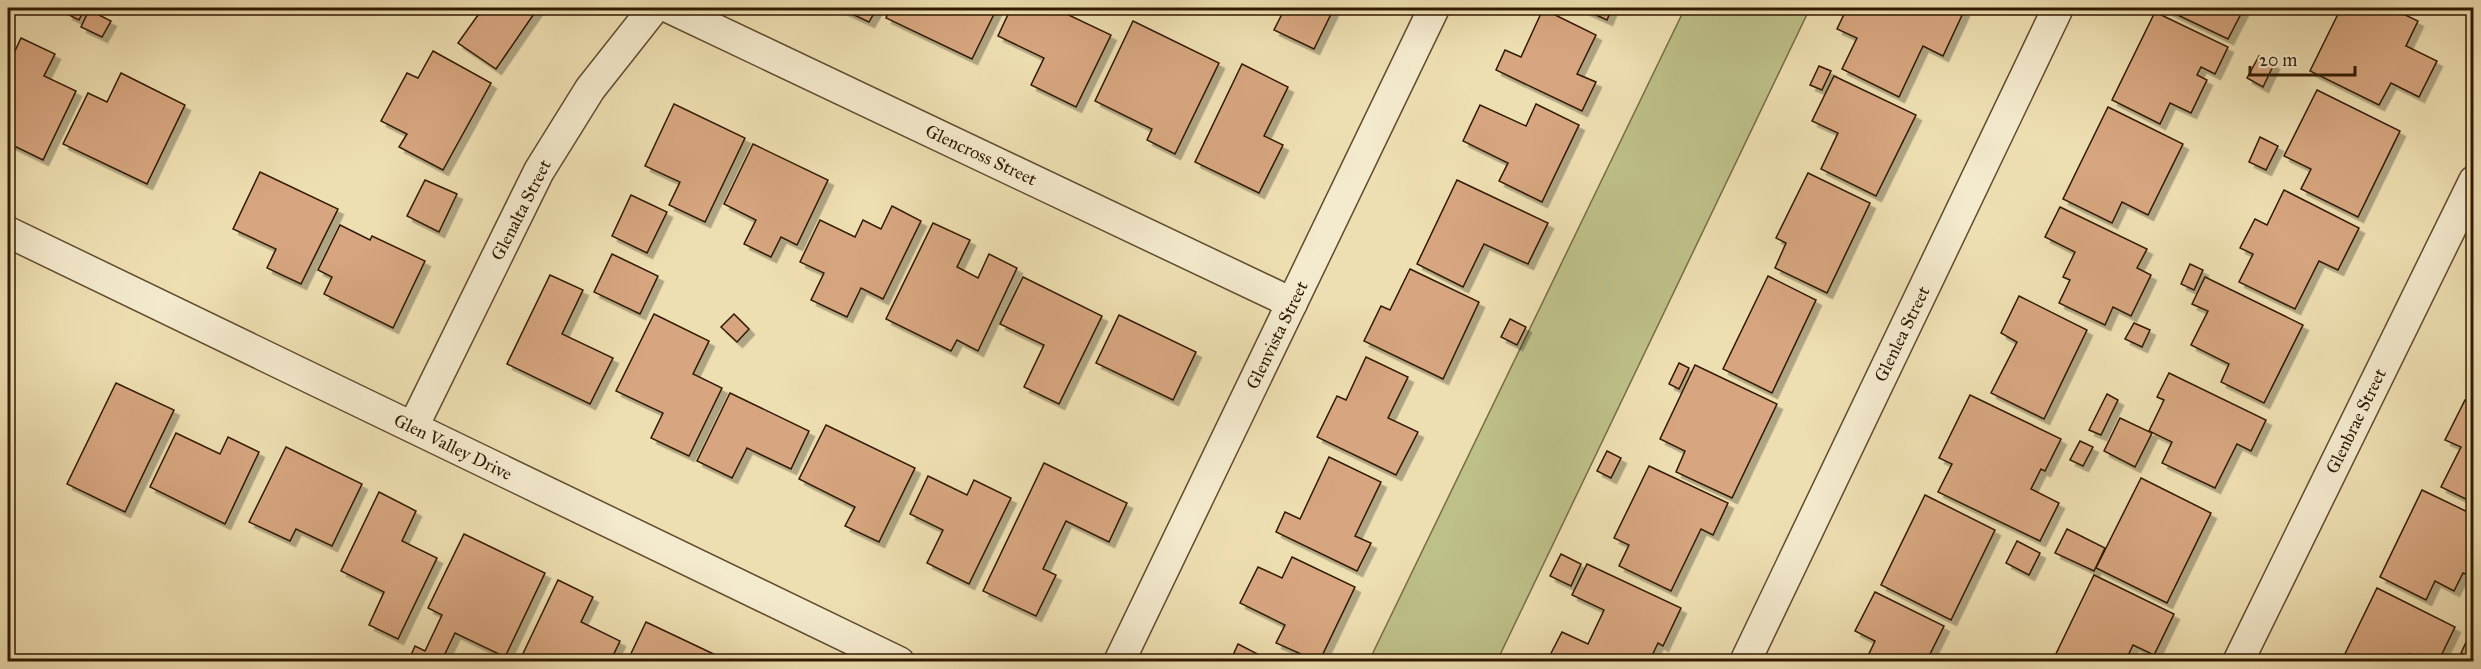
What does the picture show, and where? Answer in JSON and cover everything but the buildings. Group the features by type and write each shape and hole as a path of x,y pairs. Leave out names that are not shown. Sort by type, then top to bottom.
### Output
{"street":[{"name":"Glenalta Street","path":"413,428 539,171 590,89 654,8"},
{"name":"Glencross Street","path":"670,8 1292,303"},
{"name":"Glenvista Street","path":"1119,662 1434,8"},
{"name":"Glenlea Street","path":"1745,662 2058,8"},
{"name":"Glenbrae Street","path":"2238,662 2474,181"},
{"name":"Glen Valley Drive","path":"8,232 898,662"}],"green space":[{"path":"1685,8 1810,8 1497,661 1369,661"}]}
